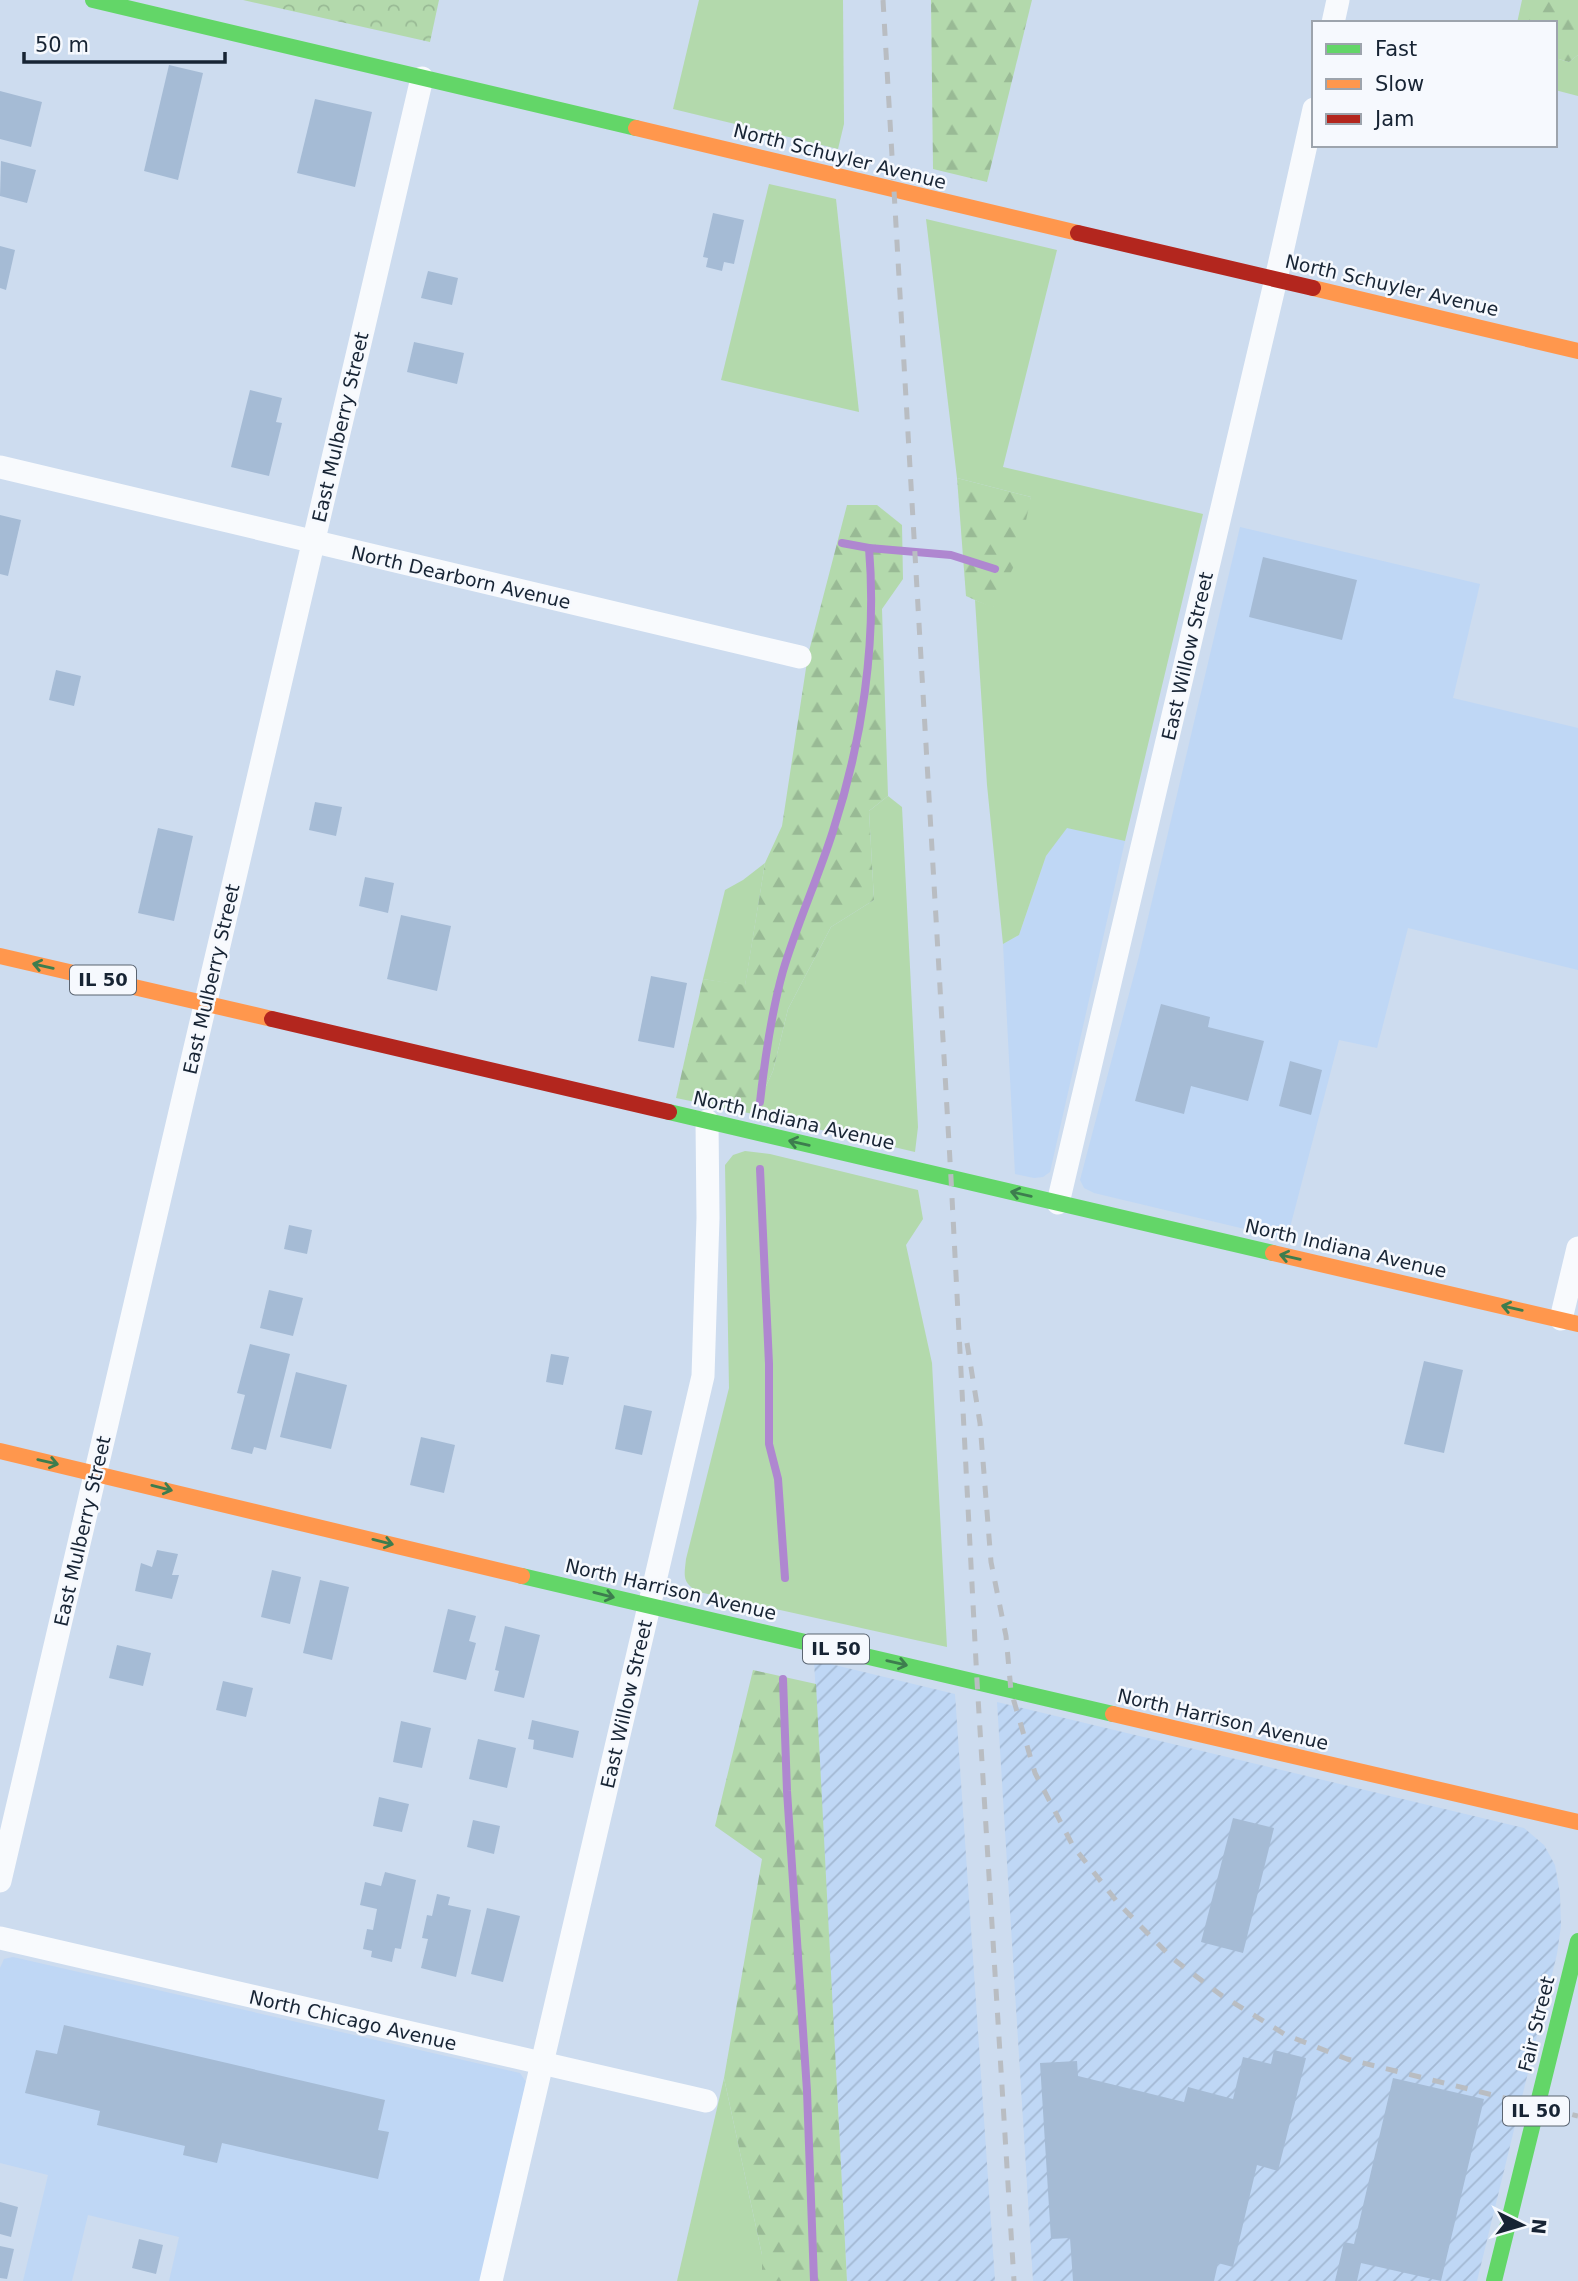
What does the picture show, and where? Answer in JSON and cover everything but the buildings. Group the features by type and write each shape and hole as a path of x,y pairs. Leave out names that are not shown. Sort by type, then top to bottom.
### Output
{"main road":[{"name":"North Schuyler Avenue","path":"93,0 1578,351"},
{"name":"North Indiana Avenue","path":"0,956 1570,1322"},
{"name":"North Harrison Avenue","path":"0,1451 649,1606 1578,1822"},
{"name":"Fair Street","path":"1493,2281 1578,1941"}],"street":[{"path":"1333,21 1338,0"},
{"name":"East Mulberry Street","path":"0,1881 422,78"},
{"name":"East Willow Street","path":"1058,1203 1312,118"},
{"name":"North Dearborn Avenue","path":"0,467 800,657"},
{"name":"East Willow Street","path":"491,2281 703,1376 708,1218 707,1121"},
{"path":"1570,1322 1578,1248"},
{"name":"North Chicago Avenue","path":"0,1938 706,2101"}],"shaded area":[{"path":"1240,527 1480,584 1453,698 1578,728 1578,970 1408,928 1377,1048 1339,1040 1287,1239 1094,1193 1084,1188 1080,1180 1139,956"},
{"path":"1067,827 1125,841 1050,1172 1043,1177 1034,1178 1015,1174 1003,944 1019,935 1046,856"},
{"path":"814,1660 955,1694 995,2281 847,2281"},
{"path":"997,1702 1524,1828 1544,1845 1555,1865 1560,1894 1561,1926 1557,1954 1477,2281 1033,2281"},
{"path":"13,1957 520,2073 526,2082 480,2281 169,2281 179,2237 88,2215 72,2281 23,2281 48,2175 0,2163 0,1968 4,1959"}],"green space":[{"path":"243,0 439,0 430,42"},
{"path":"699,0 843,0 844,124 838,149 673,109"},
{"path":"931,0 1032,0 987,182 933,169"},
{"path":"1522,0 1578,0 1578,55 1569,62 1557,59 1557,21 1517,21"},
{"path":"1578,55 1578,96 1557,91 1557,59 1569,62"},
{"path":"769,184 836,199 859,412 721,380"},
{"path":"926,219 1057,250 1003,467 1203,514 1125,841 1067,828 1046,856 1019,935 1003,944 987,785 975,600 993,607 1031,497 957,478"},
{"path":"957,478 1031,497 1018,558 993,608 966,596"},
{"path":"847,505 877,505 902,525 903,579 882,609 888,796 869,811 874,900 831,927 788,1009 773,1071 753,1114 676,1098 703,979 745,985 765,863 782,826 808,655"},
{"path":"888,796 902,807 918,1127 915,1152 753,1114 773,1071 788,1009 831,927 874,900 869,811"},
{"path":"765,863 745,986 703,979 725,890"},
{"path":"745,1151 770,1154 918,1190 923,1219 906,1245 932,1363 947,1647 699,1592 685,1579 686,1559 729,1388 725,1165 733,1155"},
{"path":"753,1670 816,1684 847,2281 762,2281 762,2255 724,2078 762,1859 715,1826"},
{"path":"724,2078 762,2255 762,2281 677,2281"}],"waterway":[{"path":"842,543 951,555 995,569"},
{"path":"760,1102 769,1036 783,971 833,831 859,727 869,655 869,548"},
{"path":"760,1169 769,1364 769,1444 778,1479 785,1578"},
{"path":"783,1679 787,1791 807,2091 814,2281"}],"railway":[{"path":"883,0 951,1178 977,1681 1014,2281"},
{"path":"967,1343 980,1423 991,1562 1006,1636 1011,1691 1035,1773 1073,1846 1118,1903 1172,1958 1221,1995 1286,2035 1347,2059 1578,2116"}],"traffic: fast":[{"path":"93,0 636,128"},
{"path":"669,1112 1273,1253"},
{"path":"522,1576 1113,1714"},
{"path":"1494,2281 1578,1941"}],"traffic: slow":[{"path":"636,128 1078,233"},
{"path":"1313,288 1578,351"},
{"path":"0,956 272,1019"},
{"path":"1273,1253 1578,1324"},
{"path":"0,1451 522,1576"},
{"path":"1113,1714 1578,1822"}],"traffic: jam":[{"path":"1078,233 1313,288"},
{"path":"272,1019 669,1112"}]}
